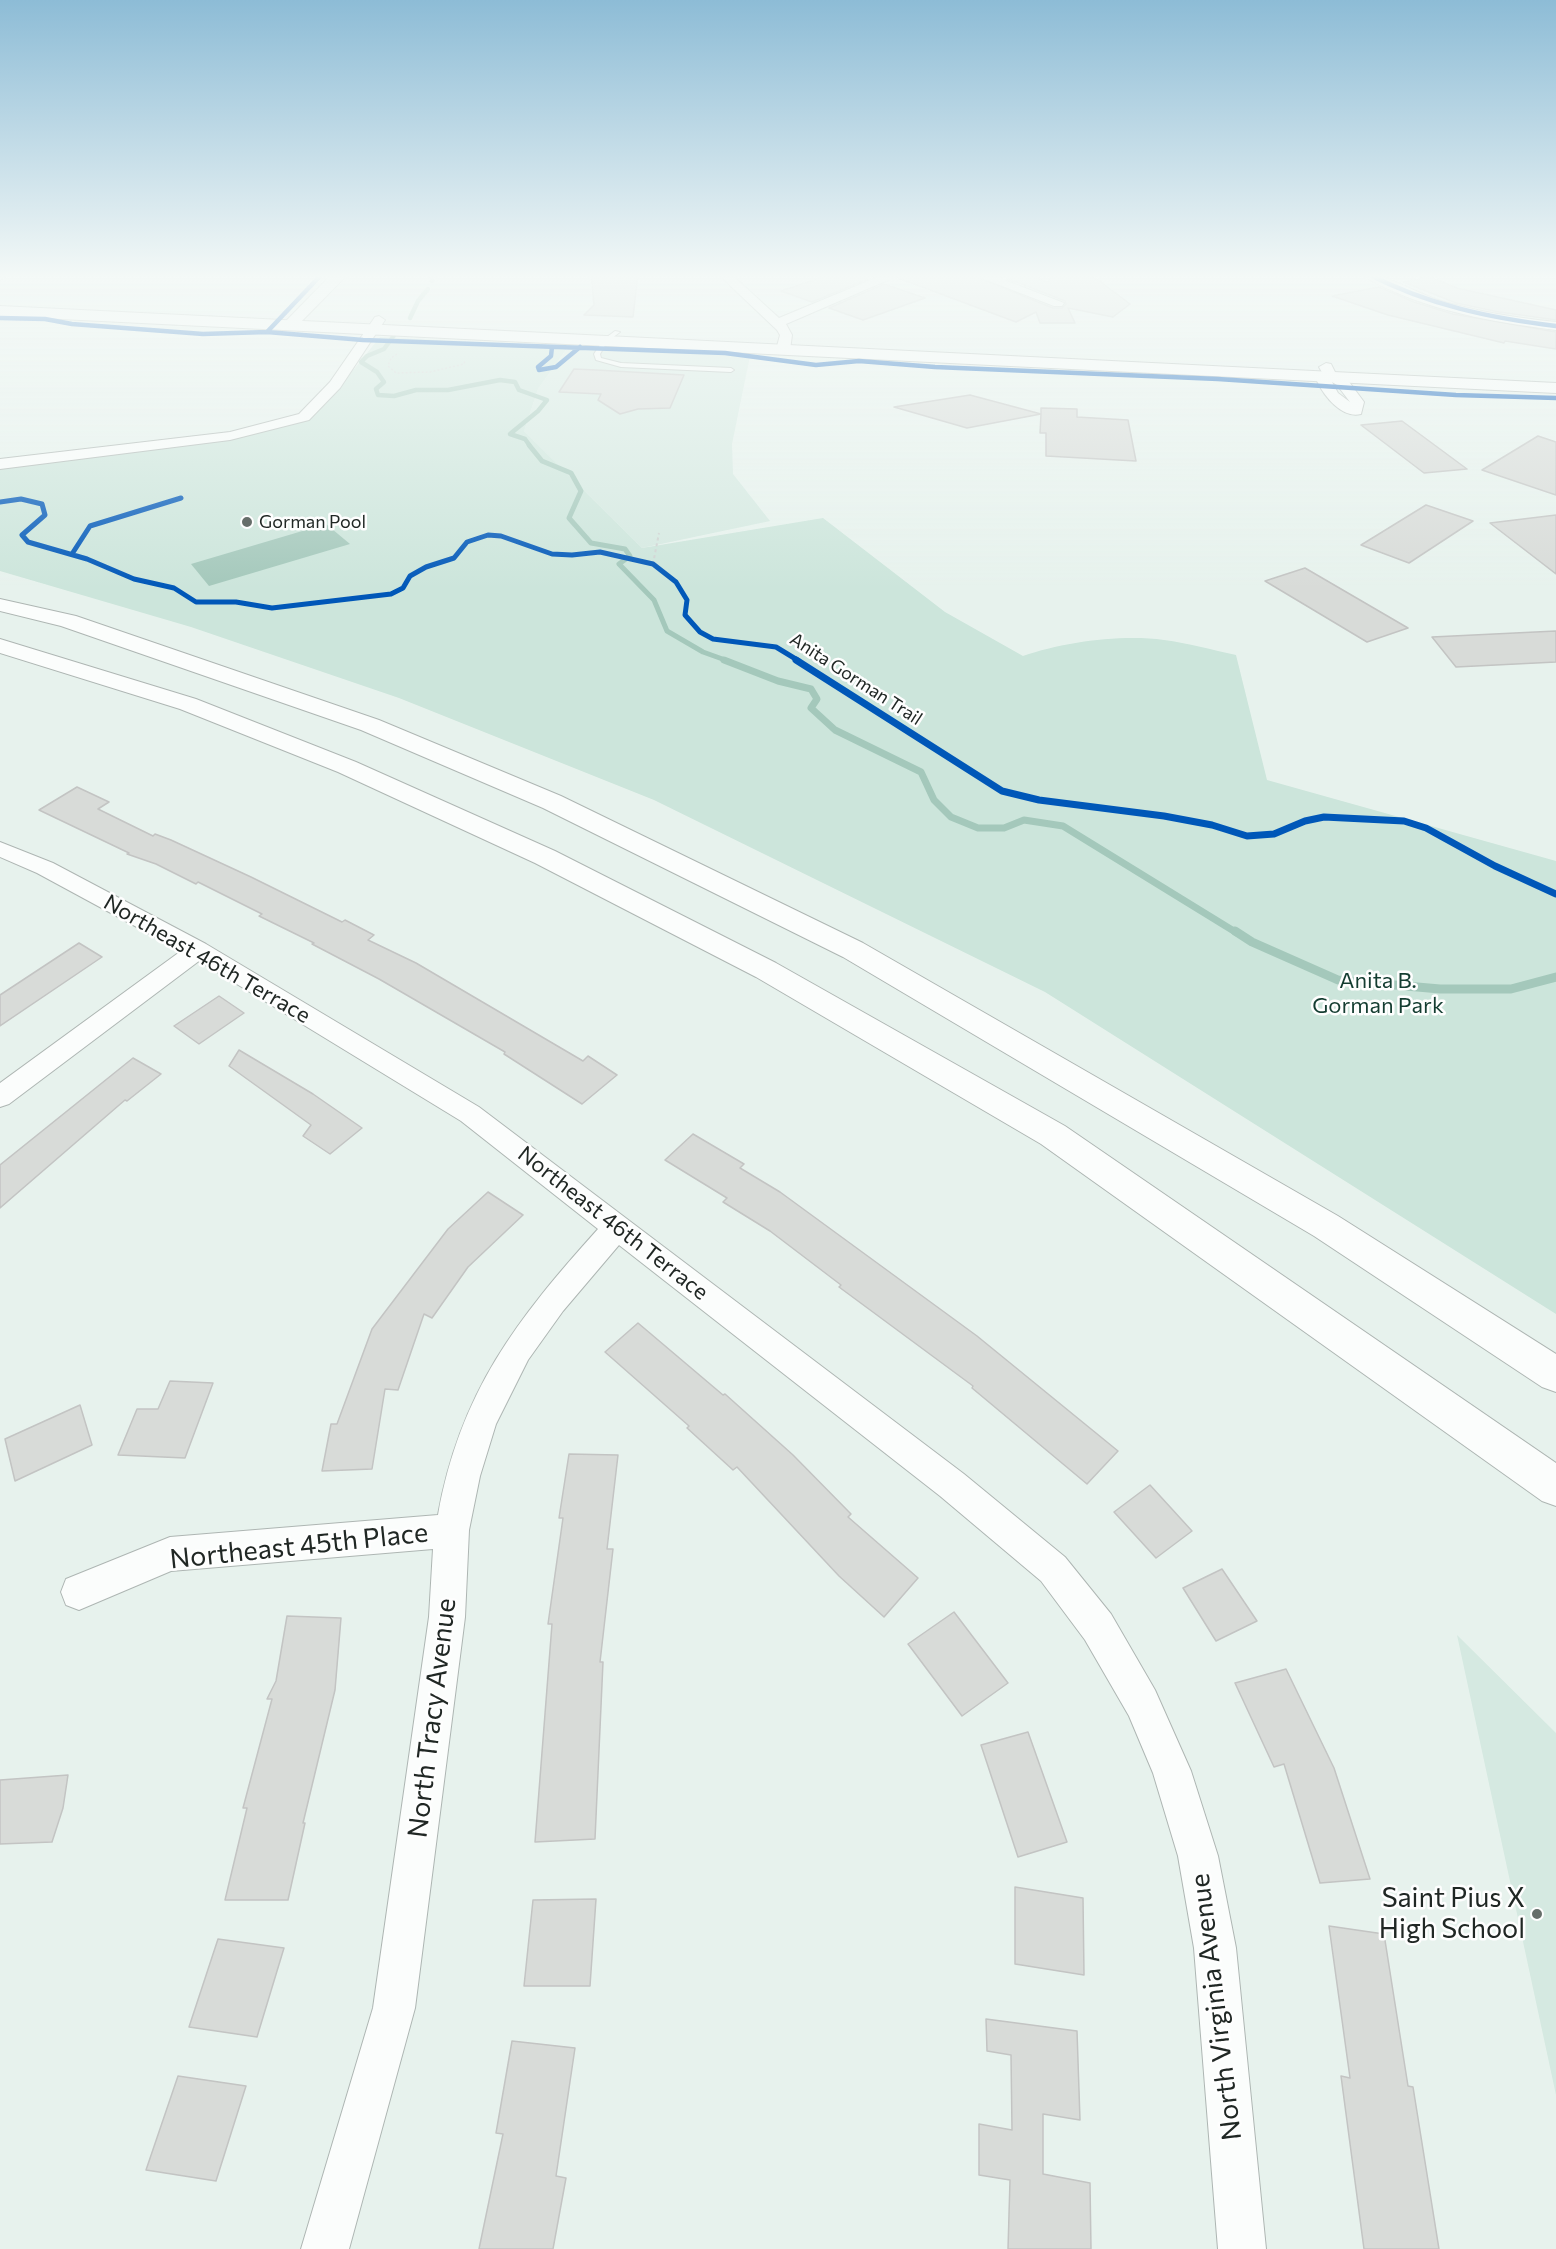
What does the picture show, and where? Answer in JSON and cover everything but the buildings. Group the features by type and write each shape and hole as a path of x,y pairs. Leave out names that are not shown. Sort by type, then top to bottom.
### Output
{"main road":[{"path":"1427,379 1556,388"},
{"path":"0,605 68,621 370,725 552,802 831,940 1326,1226 1556,1375"},
{"path":"0,645 188,704 346,767 545,857 766,970 1053,1135 1556,1487"},
{"path":"1457,1418 1556,1508"}],"street":[{"path":"0,464 230,436 304,417 340,379"},
{"name":"Northeast 46th Terrace","path":"0,849 45,868 198,950 470,1114 952,1485 1053,1569 1098,1627 1142,1703"},
{"path":"0,1097 198,950"},
{"name":"North Tracy Avenue","path":"325,2249 394,2008 447,1617 448,1558 461,1482 484,1413 516,1351 555,1296 618,1226"},
{"name":"Northeast 45th Place","path":"79,1592 170,1554 452,1531"},
{"name":"North Virginia Avenue","path":"1142,1703 1172,1771 1198,1856 1215,1948 1242,2249"}],"path":[{"path":"641,561 657,567 659,533"}],"shaded area":[{"path":"545,379 745,379 732,444 733,474 770,521 642,548 524,431 538,389"},
{"path":"326,524 350,544 209,586 191,564"},
{"name":"Saint Pius X High School","path":"1457,1635 1556,1733 1556,2095"}],"green space":[{"name":"Anita B. Gorman Park","path":"344,379 545,379 538,389 524,431 642,548 823,518 945,612 1023,656 1074,643 1130,638 1173,641 1236,655 1267,780 1556,861 1556,1314 1045,992 654,800 399,698 191,627 0,571 0,468 230,436 304,417"}],"waterway":[{"path":"382,379 384,382 376,389 378,395 394,396 416,390 448,390 500,380 515,382 519,390 547,400 538,411 510,434 525,439 530,446"},
{"path":"529,445 542,461 571,473 581,491 569,518 591,543 625,549 630,556 619,564 654,600 667,631 703,652 728,661"},
{"path":"724,660 778,681 811,689 817,699 811,708 835,730 921,772 934,800 951,817 978,828 1004,828 1024,820 1063,826 1237,933"},
{"path":"1235,931 1252,942 1338,980 1440,989 1511,989 1556,977"}],"cycle path":[{"path":"1217,379 1456,395 1556,398"},
{"path":"72,554 90,526 181,498"},
{"name":"Anita Gorman Trail","path":"0,502 21,499 42,504 45,515 22,535 28,542 87,559 134,579 174,588 196,602 236,602 272,608 391,594 403,588 410,576 426,567 454,558 467,542 488,535 501,536 552,554 572,555 600,552 653,564 676,582 687,600 685,615 706,636 730,643 776,647 1002,791 1039,800 1164,816 1212,825 1247,836 1274,834 1305,821 1324,817 1404,821 1426,828 1495,866 1556,894"}],"place":[{"name":"Gorman Pool","path":"247,522"},
{"name":"Saint Pius X High School","path":"1537,1914"}]}
